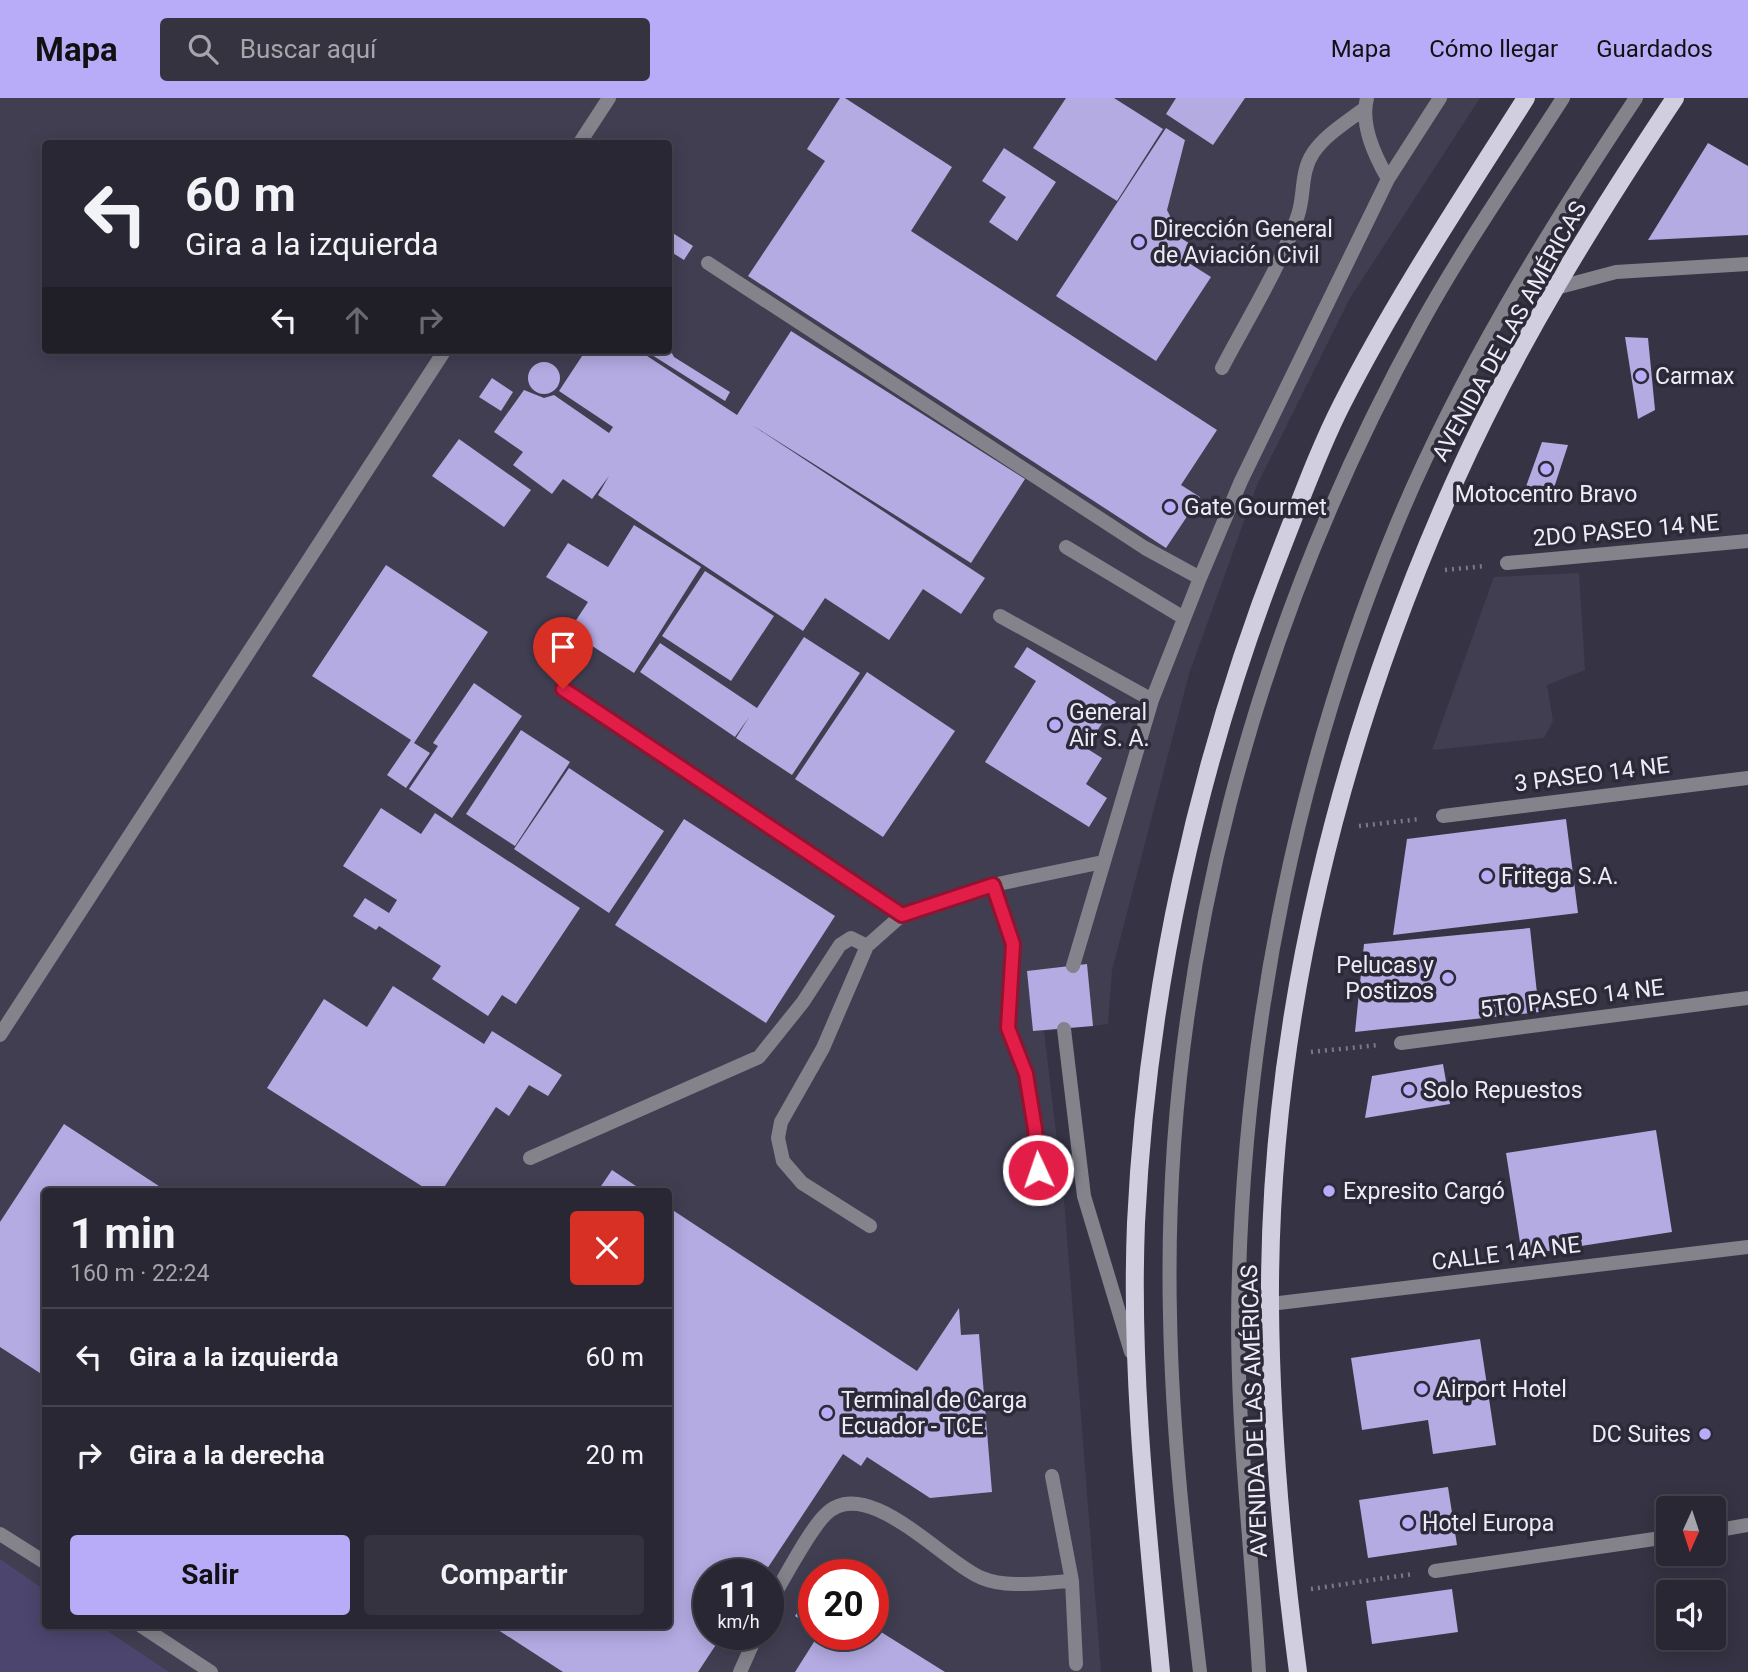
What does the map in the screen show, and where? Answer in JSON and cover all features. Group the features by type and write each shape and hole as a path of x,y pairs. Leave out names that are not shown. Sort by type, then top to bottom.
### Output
{"main road":[{"path":"1161,1672 1138,1374 1136,1225 1148,1078 1167,955 1191,837 1223,712 1261,599 1340,407 1443,226 1526,98"},
{"path":"1507,129 1534,98"},
{"name":"AVENIDA DE LAS AMÉRICAS","path":"1298,1672 1276,1455 1270,1304 1274,1200 1288,1054 1308,933 1331,829 1362,723 1416,573 1455,480 1556,288 1675,98"}],"street":[{"path":"582,140 609,98"},
{"path":"1073,966 1152,700 1241,481 1388,179 1440,98"},
{"path":"1200,1672 1183,1532 1175,1427 1170,1230 1184,1040 1213,868 1248,738 1292,604 1355,456 1422,322 1563,98"},
{"name":"AVENIDA DE LAS AMÉRICAS","path":"1259,1672 1241,1461 1238,1274 1248,1126 1261,1018 1301,817 1359,626 1396,526 1438,436 1537,253 1636,98"},
{"path":"1366,103 1369,134 1388,179"},
{"path":"1222,368 1287,242 1299,212 1303,171 1311,155 1323,139 1366,103"},
{"path":"708,263 1145,548 1200,578"},
{"path":"1556,288 1616,272 1748,264"},
{"path":"0,1035 442,354"},
{"name":"2DO PASEO 14 NE","path":"1507,563 1748,541"},
{"path":"1066,547 1184,618"},
{"path":"1000,616 1152,700"},
{"path":"563,689 902,915"},
{"name":"3 PASEO 14 NE","path":"1443,816 1748,778"},
{"path":"870,1226 802,1183 783,1161 778,1138 781,1122 823,1048 867,946 902,915 993,885 1103,862"},
{"path":"993,885 1013,944 1008,1028 1026,1074 1035,1129 1038,1170"},
{"path":"530,1158 759,1057 803,1002 840,945 851,938 867,946"},
{"name":"5TO PASEO 14 NE","path":"1401,1043 1748,998"},
{"path":"1065,1029 1084,1196 1138,1374"},
{"name":"CALLE 14A NE","path":"1270,1304 1748,1247"},
{"path":"1052,1476 1072,1581 1076,1664"},
{"path":"784,1580 825,1515 853,1504 877,1508 981,1578 1016,1583 1072,1581"},
{"path":"1726,1529 1748,1525"},
{"path":"0,1534 42,1560"},
{"path":"1434,1571 1656,1539"},
{"path":"146,1629 211,1672"},
{"path":"740,1672 750,1650"}],"path":[{"path":"1416,573 1507,563"},
{"path":"1331,829 1443,816"},
{"path":"1288,1054 1401,1043"},
{"path":"1288,1593 1434,1571"}],"shaded area":[{"path":"0,98 1480,98 1350,298 1257,485 1189,674 1112,970 1108,1024 1044,1031 1064,1200 1101,1672 0,1672"},
{"path":"1579,573 1585,670 1547,685 1553,721 1544,738 1432,750 1494,577"},
{"path":"0,1559 42,1588 42,1629 104,1629 169,1672 0,1672"}],"building":[{"path":"840,98 845,98 952,167 911,231 1217,430 1181,485 1200,497 1166,548 748,276 825,161 807,149"},
{"path":"1066,98 1114,98 1163,129 1117,201 1033,148"},
{"path":"1176,98 1245,98 1213,145 1166,114"},
{"name":"Dirección General de Aviación Civil","path":"1166,128 1185,140 1167,210 1181,238 1193,246 1184,260 1211,277 1156,361 1056,296"},
{"path":"1708,143 1748,166 1748,235 1648,240"},
{"path":"1004,148 1056,182 1017,241 989,222 1006,197 982,181"},
{"path":"672,233 693,246 684,260 672,252"},
{"path":"791,331 1025,479 971,563 752,425 985,578 961,614 923,589 889,640 825,598 803,631 598,495 609,476 592,499 563,479 552,494 513,465 523,452 494,432 524,390 544,398 554,395 609,433 613,427 559,391 583,354 644,354 737,415"},
{"name":"Carmax","path":"1625,337 1648,338 1655,410 1638,419"},
{"path":"672,353 730,392 725,401 650,354"},
{"path":"544,362 555,367 560,378 555,389 544,394 533,389 528,378 533,367"},
{"path":"492,378 513,392 501,411 479,397"},
{"path":"459,439 531,490 504,527 432,476"},
{"name":"Motocentro Bravo","path":"1542,442 1568,445 1551,497 1524,492"},
{"path":"634,525 701,567 634,673 569,631 588,602 546,577 568,543 608,567"},
{"path":"386,565 488,632 414,743 430,753 406,788 387,775 411,740 312,676"},
{"path":"705,571 774,616 731,681 662,636"},
{"path":"804,637 860,673 792,775 736,738 749,717 735,737 640,672 660,643 757,708"},
{"name":"General Air S. A.","path":"1027,647 1116,702 1086,748 1102,758 1086,784 1107,798 1089,827 985,762 1036,681 1014,667"},
{"path":"867,672 955,731 883,837 795,779"},
{"path":"474,683 522,716 452,818 409,789 438,746 433,743"},
{"path":"521,730 570,762 515,846 466,814"},
{"path":"569,768 664,831 609,913 514,849"},
{"path":"381,808 421,834 435,813 580,908 516,1004 502,995 488,1016 432,979 441,966 379,926 376,930 353,916 365,898 389,913 397,900 343,866"},
{"path":"684,819 835,916 766,1023 615,925"},
{"name":"Fritega S.A.","path":"1566,819 1578,913 1393,935 1407,839"},
{"name":"Pelucas y Postizos","path":"1530,928 1539,1012 1355,1032 1364,944"},
{"path":"1087,964 1093,1026 1033,1031 1027,971"},
{"path":"393,986 484,1044 492,1031 562,1075 548,1096 529,1085 509,1116 496,1107 444,1188 425,1188 267,1088 324,999 367,1027"},
{"name":"Solo Repuestos","path":"1443,1064 1450,1104 1365,1118 1372,1076"},
{"path":"64,1124 162,1188 42,1188 42,1374 0,1347 0,1222"},
{"path":"1656,1130 1672,1232 1522,1255 1506,1153"},
{"path":"612,1170 639,1188 600,1188"},
{"name":"Terminal de Carga Ecuador - TCE","path":"672,1210 917,1371 959,1308 961,1335 979,1334 992,1492 930,1498 867,1457 861,1466 843,1454 774,1559 693,1559 693,1650 712,1650 698,1672 563,1672 497,1629 672,1629"},
{"name":"Airport Hotel","path":"1480,1339 1496,1445 1433,1454 1428,1420 1362,1430 1351,1358"},
{"name":"Hotel Europa","path":"1448,1487 1457,1545 1368,1558 1359,1500"},
{"path":"1452,1589 1458,1632 1372,1644 1366,1601"},
{"path":"889,1637 945,1672 795,1672 809,1650 889,1650"}],"place":[{"name":"Dirección General de Aviación Civil","path":"1139,242"},
{"name":"Carmax","path":"1641,376"},
{"name":"Motocentro Bravo","path":"1546,469"},
{"name":"Gate Gourmet","path":"1170,507"},
{"name":"General Air S. A.","path":"1055,725"},
{"name":"Fritega S.A.","path":"1487,876"},
{"name":"Pelucas y Postizos","path":"1448,978"},
{"name":"Solo Repuestos","path":"1409,1090"},
{"name":"Expresito Cargó","path":"1329,1191"},
{"name":"Airport Hotel","path":"1422,1389"},
{"name":"Terminal de Carga Ecuador - TCE","path":"827,1413"},
{"name":"DC Suites","path":"1705,1434"},
{"name":"Hotel Europa","path":"1408,1523"}],"route":[{"path":"563,689 902,915 993,885 1013,944 1008,1028 1026,1074 1035,1129 1038,1170"}]}
